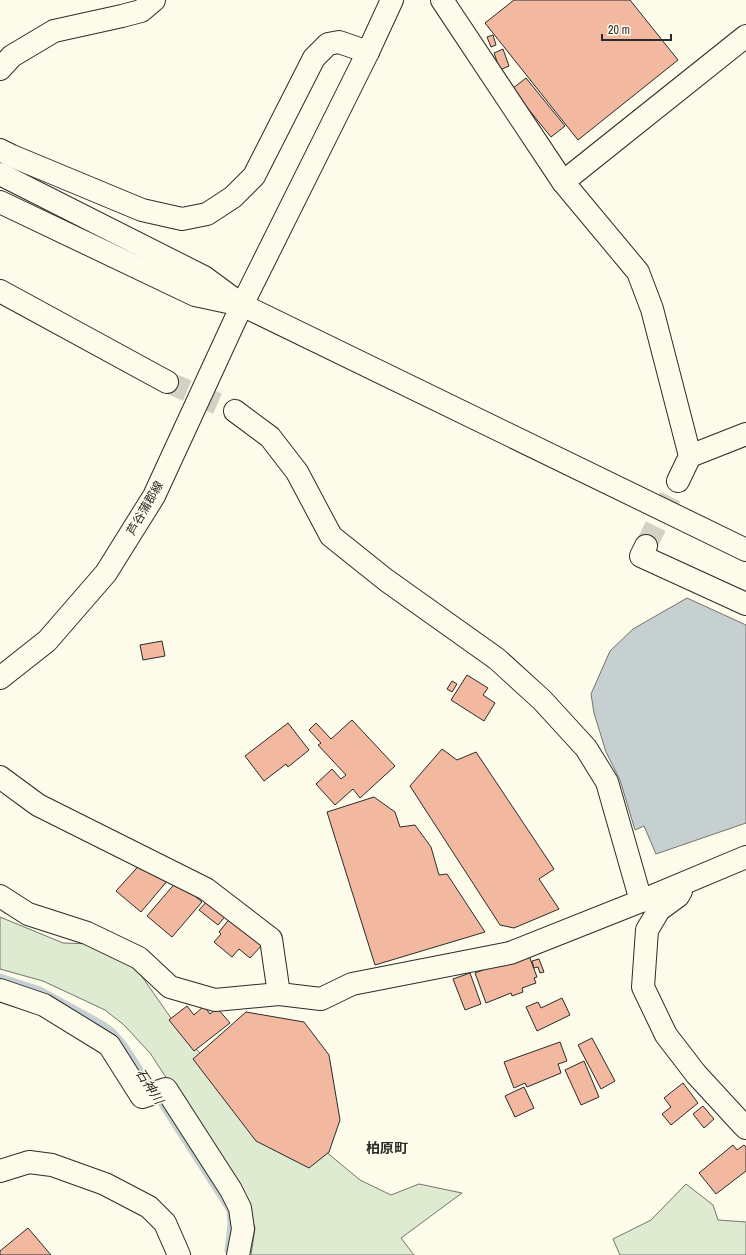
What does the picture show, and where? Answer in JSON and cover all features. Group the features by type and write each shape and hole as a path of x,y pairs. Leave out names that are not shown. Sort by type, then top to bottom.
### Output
{"main road":[{"path":"0,69 12,56 54,31 141,11 154,0"},
{"name":"芦谷蒲郡線","path":"0,678 47,641 106,573 154,496 242,305 368,52 392,0"},
{"path":"442,0 563,182 638,272 652,309 690,456 678,481"},
{"path":"563,182 746,36"},
{"path":"0,150 142,210 182,219 207,214 233,197 254,176 314,58 328,44 339,42 368,52"},
{"path":"0,174 204,277 242,305 746,550"},
{"path":"0,202 195,296 242,305"},
{"path":"0,291 166,382"},
{"path":"235,411 270,437 297,472 331,536 386,580 497,659 542,700 586,748 607,782 641,901"},
{"path":"690,456 746,434"},
{"path":"646,546 641,556 746,604"},
{"path":"0,777 38,805 206,889 266,934 271,939 279,994"},
{"path":"0,896 28,914 87,932 139,958 170,987 215,1000 279,994 321,999 352,984 510,954 746,857"},
{"path":"684,883 678,896 659,910 647,930 643,987 666,1035 696,1074 746,1128"},
{"path":"0,990 44,1005 109,1045 142,1098 166,1089 231,1190 240,1208 243,1229 238,1255"},
{"path":"0,1171 28,1162 52,1165 105,1184 149,1207 164,1223 179,1255"}],"green space":[{"path":"0,917 63,943 99,944 131,961 185,1038 259,1111 325,1151 360,1180 391,1195 419,1184 462,1193 401,1238 414,1255 251,1255 255,1228 244,1196 150,1053 124,1025 105,1010 43,981 0,969"},
{"path":"686,1184 713,1205 718,1220 746,1222 746,1255 620,1255 613,1239 651,1220"}],"shaded area":[{"path":"687,598 746,625 746,823 656,854 644,826 635,830 620,780 606,752 594,713 591,694 610,651 633,629"}],"building":[{"path":"514,0 630,0 678,60 578,140 485,23"},
{"path":"493,35 496,45 491,47 487,37"},
{"path":"503,49 509,66 500,70 494,53"},
{"path":"526,78 565,126 551,137 512,89"},
{"path":"162,641 165,656 143,660 140,645"},
{"path":"467,675 488,688 483,695 495,703 484,721 451,700"},
{"path":"452,681 457,684 452,692 447,689"},
{"path":"352,720 395,766 360,798 353,789 335,805 316,784 332,769 341,779 346,775 318,745 321,743 309,730 316,723 331,739"},
{"path":"288,723 309,750 288,767 286,764 264,781 245,756"},
{"path":"442,749 457,760 476,752 554,869 539,879 559,909 514,928 500,925 410,786"},
{"path":"374,797 395,812 400,827 415,825 431,847 439,875 447,874 485,932 375,965 327,812"},
{"path":"144,860 168,880 141,912 116,891"},
{"path":"177,881 202,902 172,937 147,916"},
{"path":"210,898 228,913 218,925 199,910"},
{"path":"231,917 263,944 250,958 239,949 232,957 214,942 221,934 219,932"},
{"path":"528,953 537,977 534,978 536,983 522,988 523,992 512,996 511,993 486,1003 475,973"},
{"path":"539,959 544,972 540,973 538,967 534,968 532,961"},
{"path":"470,973 481,1004 465,1010 453,979"},
{"path":"562,998 570,1015 537,1031 526,1007 538,1002 541,1008"},
{"path":"187,1006 194,1015 204,1006 210,1014 217,1008 230,1023 194,1051 169,1020"},
{"path":"246,1012 304,1022 329,1055 340,1120 329,1152 309,1168 256,1141 193,1059"},
{"path":"592,1038 615,1081 601,1089 578,1045"},
{"path":"560,1042 567,1061 558,1064 561,1073 527,1087 525,1083 514,1088 504,1062"},
{"path":"584,1061 599,1097 581,1105 565,1070"},
{"path":"683,1083 698,1103 671,1125 662,1114 671,1107 664,1098"},
{"path":"524,1087 534,1108 515,1117 505,1096"},
{"path":"703,1106 714,1119 704,1128 693,1114"},
{"path":"733,1145 737,1150 744,1145 746,1147 746,1171 716,1194 699,1173"},
{"path":"28,1228 51,1255 0,1255 0,1251"}],"waterway":[{"name":"石神川","path":"0,977 40,990 102,1024 112,1031 124,1045 230,1210 231,1224 228,1250"}],"tunnel":[{"path":"167,382 235,411"},
{"path":"646,546 678,481"}],"district":[{"name":"柏原町","path":"387,1148"}]}
